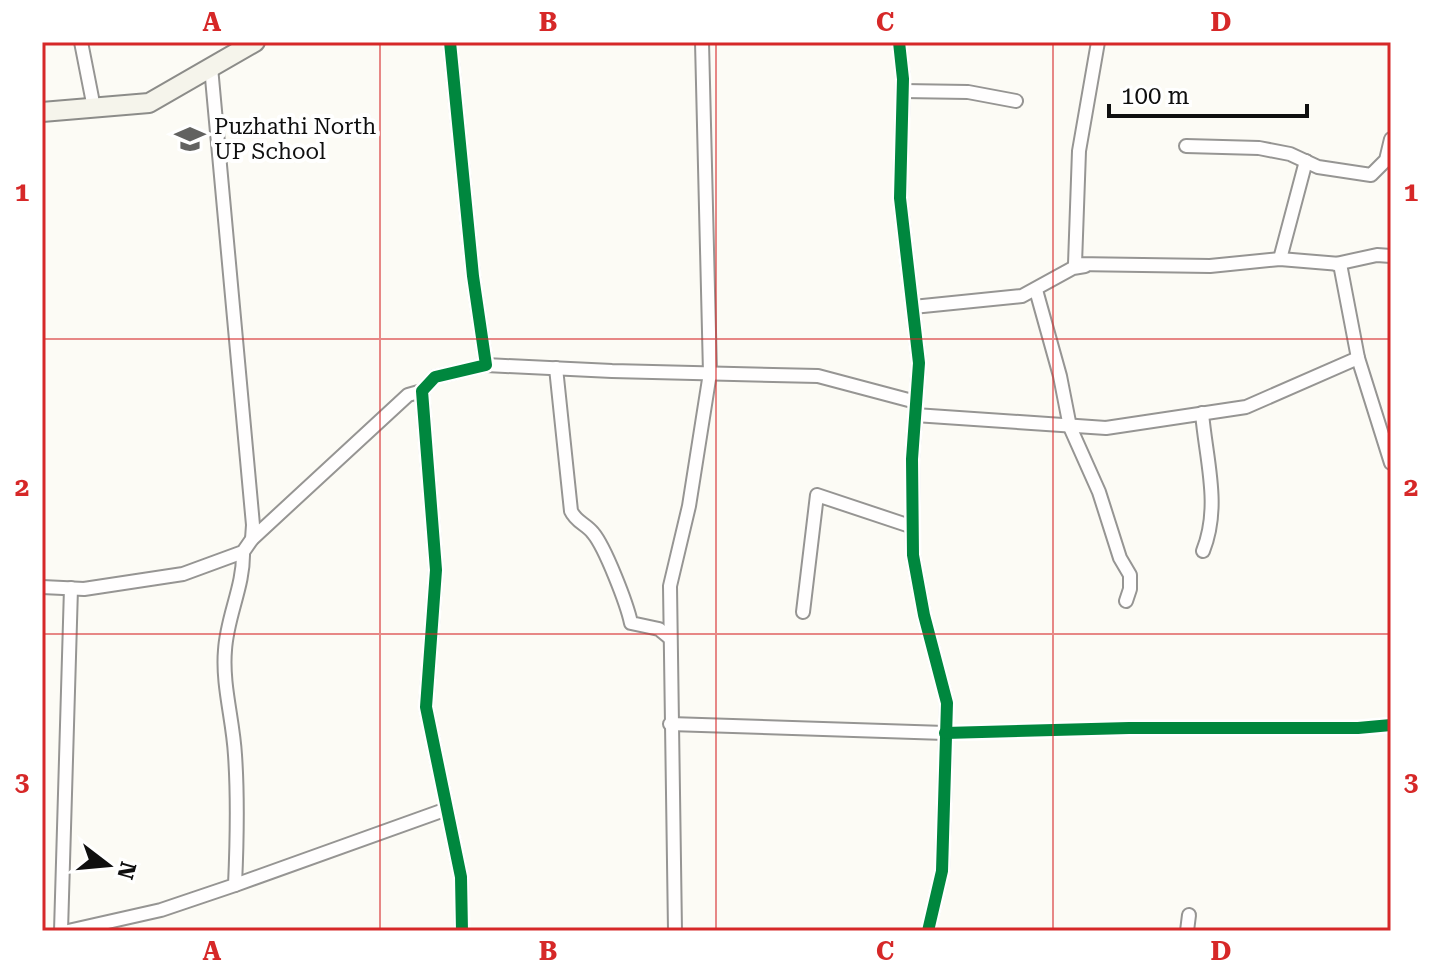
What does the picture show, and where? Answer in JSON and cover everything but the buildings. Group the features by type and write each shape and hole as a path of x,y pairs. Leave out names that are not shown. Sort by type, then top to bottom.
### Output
{"main road":[{"path":"42,112 149,103 255,42"}],"street":[{"path":"81,42 94,108"},
{"path":"450,42 473,276 486,365"},
{"path":"675,931 670,586 689,506 710,373 702,42"},
{"path":"899,42 903,91 900,198 919,363 912,459 913,555 924,615 947,703 942,871 928,931"},
{"path":"1098,42 1079,151 1075,264 1210,266 1280,259 1336,264 1377,255 1391,256"},
{"path":"211,67 252,539"},
{"path":"903,91 968,92 1016,101"},
{"path":"1186,146 1259,148 1290,154 1318,167 1371,175 1386,160 1391,139"},
{"path":"1280,259 1306,161"},
{"path":"913,307 1022,296 1073,268 1103,263"},
{"path":"1336,264 1340,264 1358,358 1391,463"},
{"path":"1036,290 1060,376 1070,427 1099,492 1120,558 1130,575 1126,601"},
{"path":"42,587 84,589 183,574 243,552 252,539 408,395 422,391 435,377 486,365 818,376 916,408 1070,427 1106,428 1246,407 1358,358"},
{"path":"556,368 571,511 575,519 594,533 625,600 631,623 659,629 670,638"},
{"path":"422,391 436,570 426,707 461,877 462,931"},
{"path":"1202,413 1214,501 1213,520 1203,551"},
{"path":"803,612 817,495 913,527"},
{"path":"235,885 238,824 235,752 226,694 225,648 244,570 243,552"},
{"path":"61,931 71,588"},
{"path":"670,724 945,733"},
{"path":"68,931 161,910 447,809"},
{"path":"1187,931 1189,915"}],"cycle path":[{"path":"450,42 473,276 486,365 435,377 422,391 436,570 426,707 461,877 462,931"},
{"path":"899,42 903,79 900,198 919,363 912,459 913,555 924,615 947,703 942,871 928,931"},
{"path":"945,733 1129,728 1358,728 1391,725"}],"place":[{"name":"Puzhathi North UP School","path":"190,139"}]}
